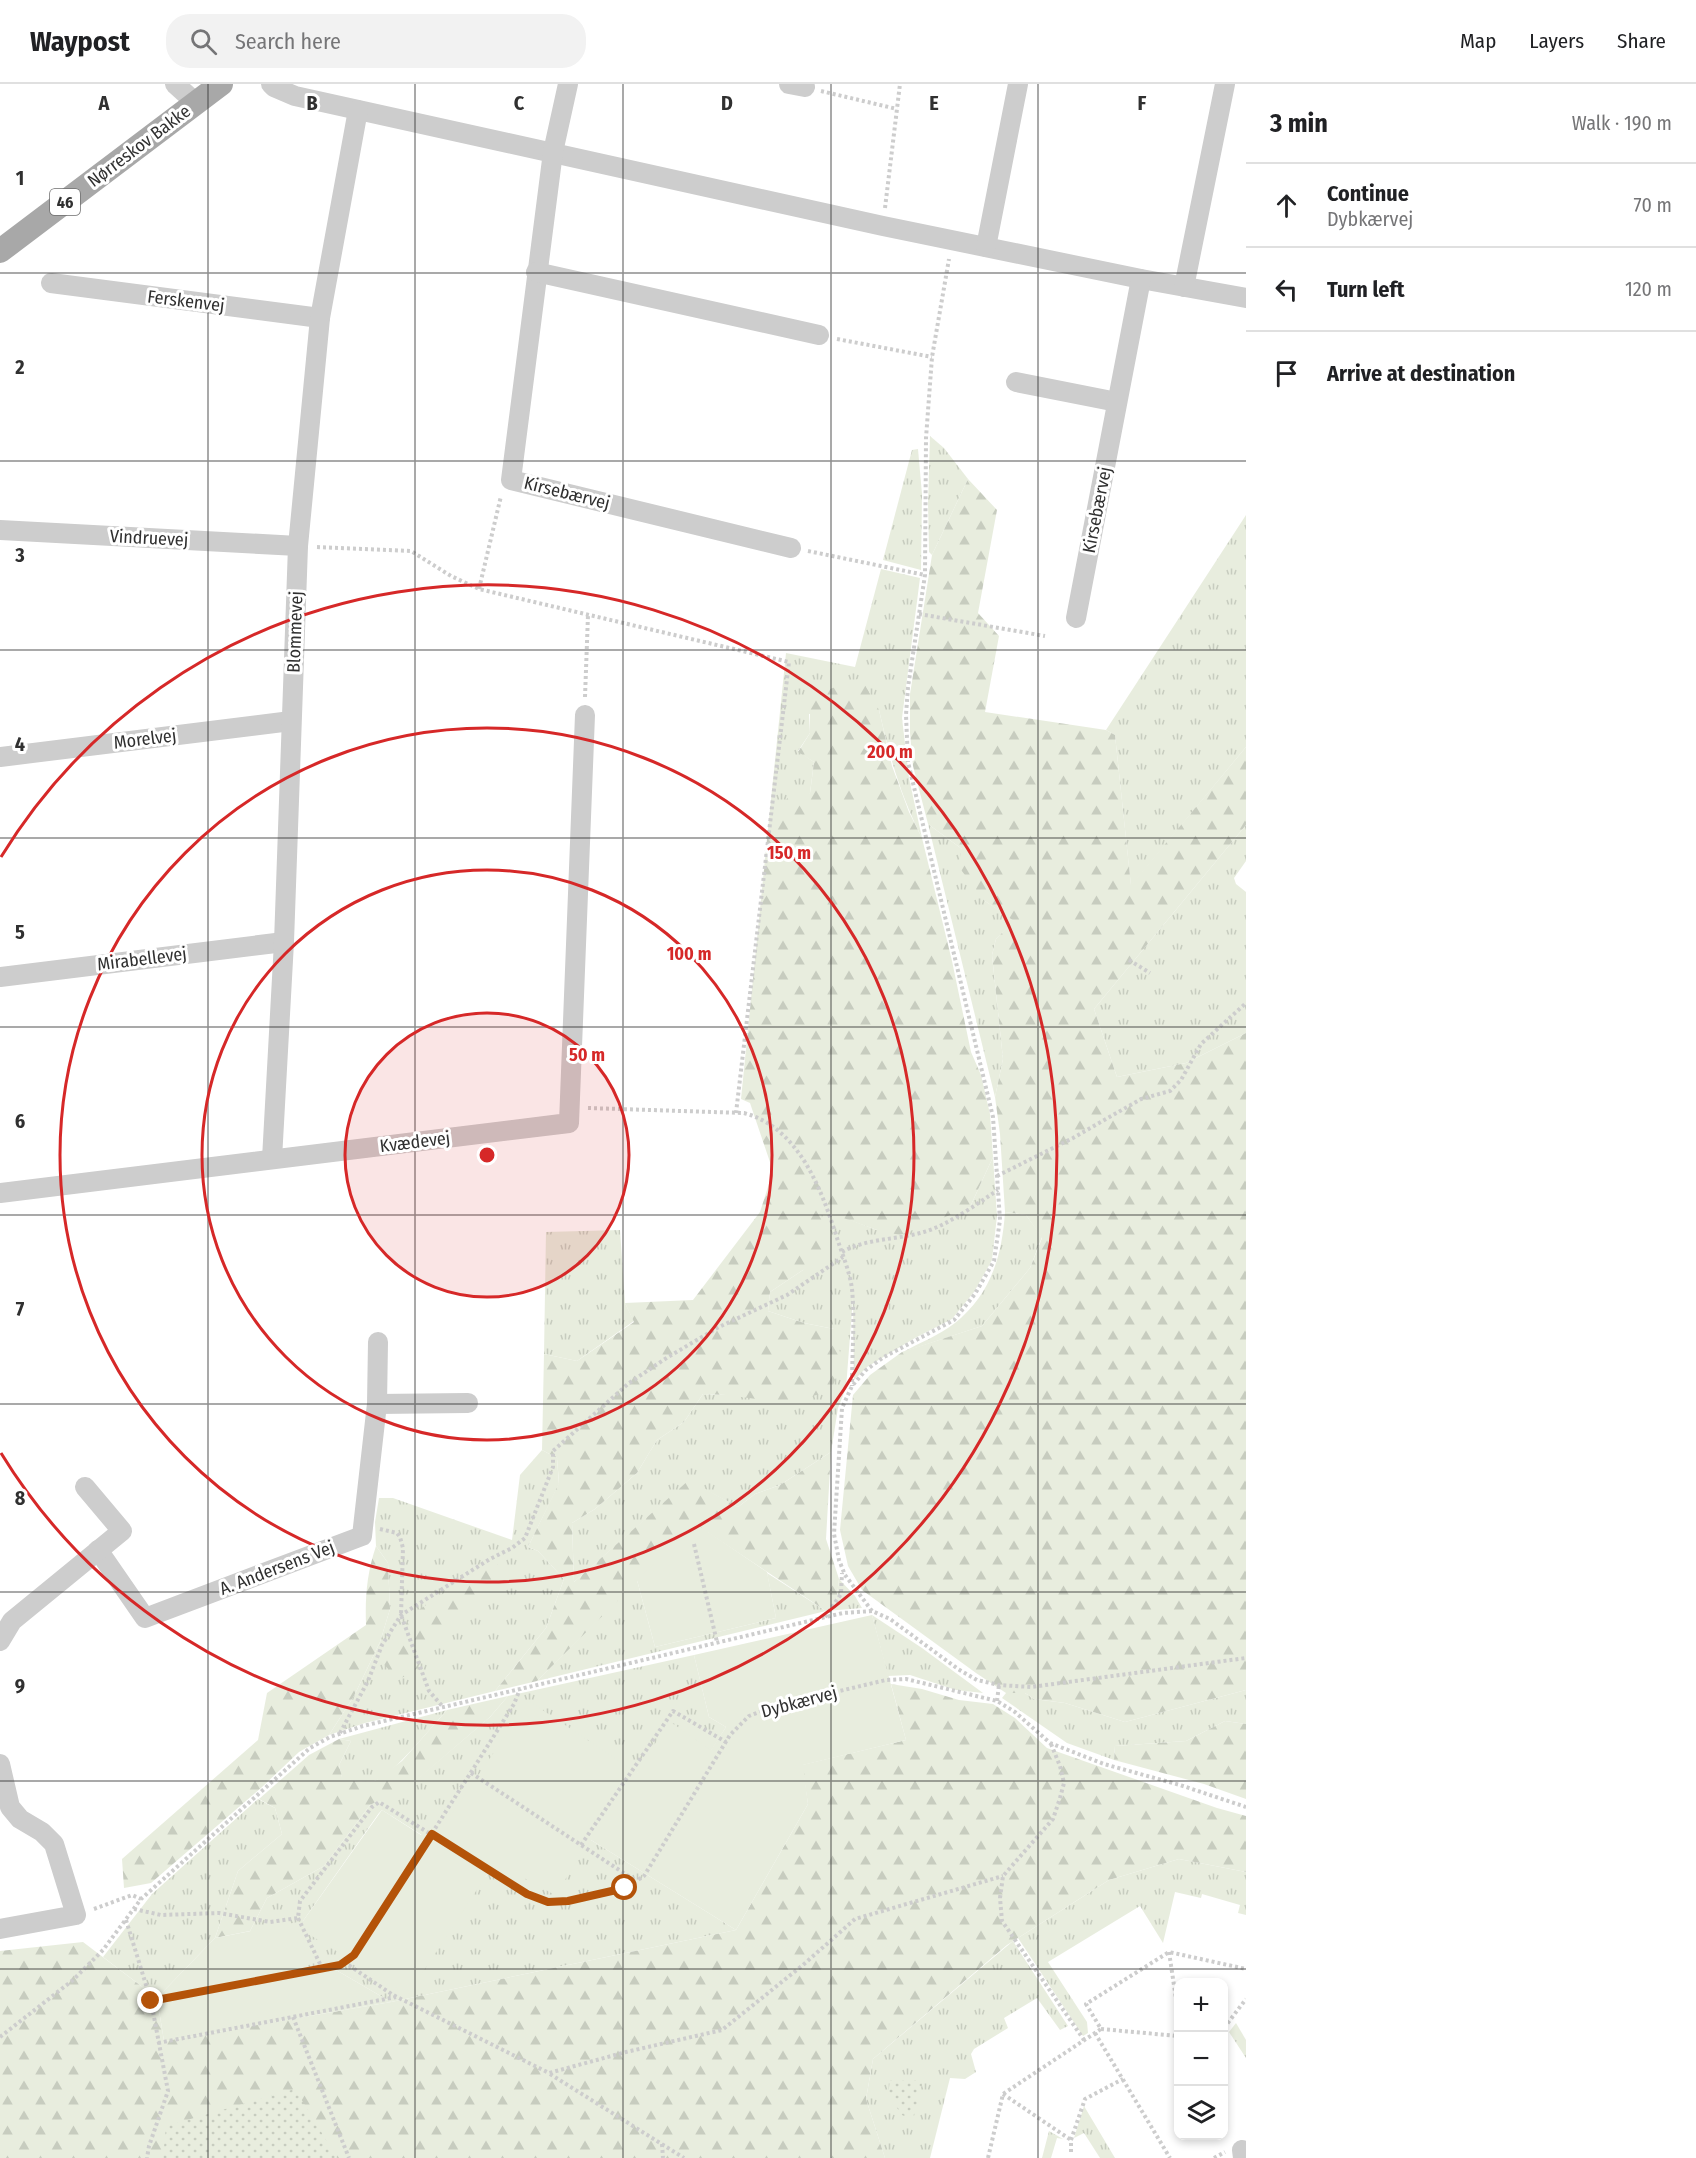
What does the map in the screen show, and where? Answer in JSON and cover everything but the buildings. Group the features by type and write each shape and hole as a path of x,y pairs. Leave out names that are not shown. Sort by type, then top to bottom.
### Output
{"main road":[{"name":"Nørreskov Bakke","path":"0,251 221,84"}],"street":[{"path":"175,84 196,103"},
{"path":"271,84 296,96 883,226 1246,298"},
{"name":"Kirsebærvej","path":"568,84 554,152 536,272 511,480 791,548"},
{"path":"986,247 1018,84"},
{"path":"1184,287 1225,84"},
{"name":"Blommevej","path":"272,1159 284,942 298,546 320,318 358,110"},
{"path":"536,272 819,335"},
{"name":"Kirsebærvej","path":"1076,618 1141,279"},
{"name":"Ferskenvej","path":"51,283 320,318"},
{"path":"1016,382 1117,402"},
{"name":"Vindruevej","path":"0,530 298,546"},
{"path":"570,1108 585,715"},
{"name":"Morelvej","path":"0,757 291,721"},
{"name":"Mirabellevej","path":"0,977 284,942"},
{"name":"Kvædevej","path":"0,1193 569,1123 570,1108"},
{"path":"363,1527 377,1404 378,1342"},
{"path":"377,1404 468,1403"},
{"path":"0,1641 12,1622 122,1531 85,1487"},
{"name":"A. Andersens Vej","path":"98,1550 145,1618 362,1536 363,1527"},
{"path":"0,1764 10,1807 20,1819 42,1832 54,1844 76,1916 0,1929"}],"path":[{"path":"883,226 900,84"},
{"path":"797,86 897,109"},
{"path":"872,1611 845,1575 839,1560 834,1534 842,1408 852,1386 866,1370 884,1357 954,1320 975,1294 994,1261 1000,1220 993,1117 908,762 906,715 925,575 926,438 932,357 947,264"},
{"path":"819,335 932,357"},
{"path":"479,589 500,497 511,480"},
{"path":"298,546 411,551 451,576 479,589 789,662 736,1113"},
{"path":"791,548 925,575"},
{"path":"920,614 1045,636"},
{"path":"585,715 588,615"},
{"path":"1129,960 1150,973"},
{"path":"997,1176 1073,1138 1141,1100 1170,1091 1181,1080 1201,1044 1246,1003"},
{"path":"570,1108 736,1113 759,1118 776,1129 796,1149 823,1196 842,1252 852,1288 852,1386"},
{"path":"842,1252 854,1245 925,1232 958,1216 998,1191"},
{"path":"340,1734 368,1681 382,1645 401,1615 525,1538 553,1467 554,1452 629,1383 668,1357 719,1328 786,1295 843,1257"},
{"path":"363,1527 390,1530 400,1537 403,1548 401,1615 429,1691 443,1707"},
{"path":"694,1544 717,1642"},
{"path":"825,1617 841,1594 843,1569"},
{"path":"0,2037 73,1980 103,1950 141,1899 310,1748 363,1726 843,1613 872,1611 890,1619 958,1669 977,1680 999,1685 1031,1687 1246,1658"},
{"name":"Dybkærvej","path":"637,1881 644,1875 730,1735 749,1716 772,1707 885,1680 906,1678 997,1701 1016,1712 1050,1743 1104,1764 1180,1785 1246,1807"},
{"path":"997,1701 999,1685"},
{"path":"151,2001 322,1968 344,1962 354,1955 471,1773 514,1704 520,1689"},
{"path":"581,1845 673,1711 726,1742"},
{"path":"549,2073 722,2030 803,1965 855,1919 1003,1876 1053,1819 1064,1783 1060,1766 1050,1743"},
{"path":"322,1968 298,1918 300,1901 372,1807 379,1802 527,1894 548,1902 568,1901 625,1888 637,1881 471,1773"},
{"path":"1003,1876 1000,1898 1002,1921 1084,2040"},
{"path":"76,1916 132,1895 141,1899"},
{"path":"134,1909 161,1915 219,1913 270,1922 298,1918"},
{"path":"126,1920 151,2001 168,2091 147,2158"},
{"path":"1169,1952 1174,1982"},
{"path":"1101,2029 1086,2004 1169,1952 1246,1969"},
{"path":"344,1962 396,1997 549,2073 684,2158"},
{"path":"158,2043 396,1997"},
{"path":"1228,2023 1246,1999"},
{"path":"293,2017 349,2158"},
{"path":"988,2158 1003,2094 1095,2032 1101,2029 1174,2036"},
{"path":"1095,2032 1170,2158"},
{"path":"1071,2152 1071,2140 1085,2099 1123,2079"},
{"path":"1003,2094 1071,2140"},
{"path":"662,2144 663,2158"}],"green space":[{"path":"930,436 944,448 968,479 932,555 929,552 928,503"},
{"path":"918,449 922,494 921,570 883,560 912,450"},
{"path":"968,479 997,510 978,613 999,636 985,712 1106,730 1115,735 1131,885 1246,747 1246,825 1094,1009 1117,1077 1186,1063 1246,1033 1246,1690 1125,1722 1065,1703 1034,1699 1025,1693 1006,1693 976,1673 862,1590 848,1566 840,1530 853,1395 870,1375 902,1352 982,1326 1030,1268 1042,1238 1026,1215 1005,1212 995,1097 1003,1059 992,955 996,939 1014,921 985,901 958,866 962,849 928,824 913,766 910,694 932,555"},
{"path":"1246,515 1246,747 1131,886 1115,735 1106,730"},
{"path":"881,569 920,578 902,718 909,778 922,838 896,776 879,710 809,714 810,733 798,751 814,762 810,793 768,829 786,653 855,667"},
{"path":"861,678 879,710 892,766 909,812 922,838 971,1052 981,1075 990,1114 993,1157 970,1207 900,1235 877,1230 821,1210 826,1250 803,1270 770,1292 768,1311 804,1323 834,1329 842,1360 831,1391 787,1403 703,1394 684,1422 657,1440 637,1473 595,1509 572,1523 574,1582 689,1480 738,1507 755,1494 780,1485 831,1452 826,1539 839,1579 836,1605 826,1611 695,1524 537,1681 495,1691 546,1628 564,1579 538,1551 528,1547 559,1483 557,1458 542,1450 544,1354 577,1361 634,1322 625,1303 693,1300 760,1212 773,1171 750,1103 741,1099 768,829 788,797 810,793 814,762 798,752 810,733 810,696"},
{"path":"928,824 962,849 985,901 1015,921 996,939 992,955 1003,1059 995,1097"},
{"path":"1246,825 1246,861 1234,878 1236,884 1246,892 1246,1033 1186,1063 1117,1077 1094,1009"},
{"path":"993,1157 997,1216 992,1260 974,1292 952,1319 867,1367 854,1380 853,1298 846,1388 838,1408 831,1452 780,1485 755,1494 738,1507 689,1481 574,1582 572,1523 595,1509 637,1473 657,1440 684,1422 703,1394 726,1395 834,1329 804,1323 768,1311 770,1292 803,1270 821,1209 877,1230 970,1207"},
{"path":"1005,1212 1026,1215 1042,1237 1030,1268 982,1326 903,1352 955,1323 978,1300 997,1259"},
{"path":"620,1230 625,1303 634,1321 577,1361 544,1354 546,1232"},
{"path":"542,1450 557,1458 559,1484 528,1547 538,1551 564,1579 546,1628 495,1691 365,1723 329,1735 354,1696 380,1642 390,1609 388,1563 376,1546 375,1522 379,1498 393,1498 512,1540 520,1475"},
{"path":"695,1523 767,1572 776,1618 655,1647 637,1580"},
{"path":"376,1546 388,1563 390,1609 380,1642 354,1696 329,1735 299,1752 151,1883 124,1888 122,1859 258,1740 267,1693 366,1625 367,1585"},
{"path":"495,1560 505,1580 443,1630 413,1674 397,1679 382,1662 390,1642 420,1609"},
{"path":"767,1573 826,1611 537,1681 637,1580 655,1647 776,1618"},
{"path":"839,1579 855,1596 862,1608 826,1611 836,1605"},
{"path":"872,1615 983,1693 956,1690 910,1675 888,1676"},
{"path":"872,1615 906,1740 803,1765 808,1804 736,1930 591,1840 555,1895 495,1862 408,1995 302,1930 308,1974 336,1970 391,2002 164,2041 157,1998 215,1938 303,1921 382,1810 421,1835 445,1824 529,1701 637,1773 669,1721 711,1750 726,1727 709,1717 694,1655"},
{"path":"694,1655 709,1717 726,1727 711,1751 637,1773 591,1840 736,1930 391,2002 336,1970 308,1974 250,1931 267,1898 324,1866 370,1805 378,1801 389,1803 490,1717 508,1696","holes":["382,1810 487,1876 303,1921"]},
{"path":"891,1684 922,1689 959,1700 993,1704 1015,1718 1047,1748 1217,1808 1246,1816 1246,1872 1179,1859 1109,1880 1007,1945 873,2059 866,2099 885,2158 0,2158 0,1951 83,1942 157,1998 164,2041 391,2002 736,1930 808,1804 802,1765 906,1740"},
{"path":"1246,1690 1246,1724 1225,1721 1186,1741 1115,1746 1114,1760 1067,1743 1002,1698 1006,1693 1025,1693 1034,1699 1065,1703 1125,1722"},
{"path":"508,1696 490,1717 389,1804 378,1801 370,1805 324,1866 267,1898 250,1931 215,1938 238,1871 282,1834 275,1808 259,1799 309,1755 339,1739 351,1741 339,1765 342,1777 361,1782 375,1781 402,1761 447,1710"},
{"path":"447,1710 401,1761 382,1777 366,1782 342,1778 339,1765 351,1741 339,1739"},
{"path":"1225,1721 1246,1724 1246,1799 1204,1784 1114,1760 1115,1746 1186,1741"},
{"path":"258,1799 275,1808 282,1834 238,1871 215,1938 157,1998 103,1957 152,1894"},
{"path":"1179,1859 1246,1872 1246,1915 1238,1913 1240,1905 1202,1894 1201,1898 1175,1892 1163,1943 1140,1906 1048,1962 1087,2022 1088,2033 1083,2036 1018,1938 1109,1880"},
{"path":"1013,1941 1068,2026 1060,2030 1037,1998 1004,2018 1008,2028 974,2049 971,2054 976,2072 965,2079 950,2078 930,2158 885,2158 866,2099 873,2059"},
{"path":"1236,2023 1246,2040 1246,2058 1229,2032"},
{"path":"890,2080 923,2080 913,2120 902,2115 888,2095"},
{"path":"295,2089 337,2158 163,2158 166,2126"},
{"path":"1084,2106 1115,2158 1100,2158 1084,2133 1074,2138"},
{"path":"1049,2131 1063,2139 1057,2138 1051,2158 1042,2158"}],"route":[{"path":"151,2001 340,1965 354,1955 432,1834 527,1894 548,1902 568,1901 625,1888"}]}
